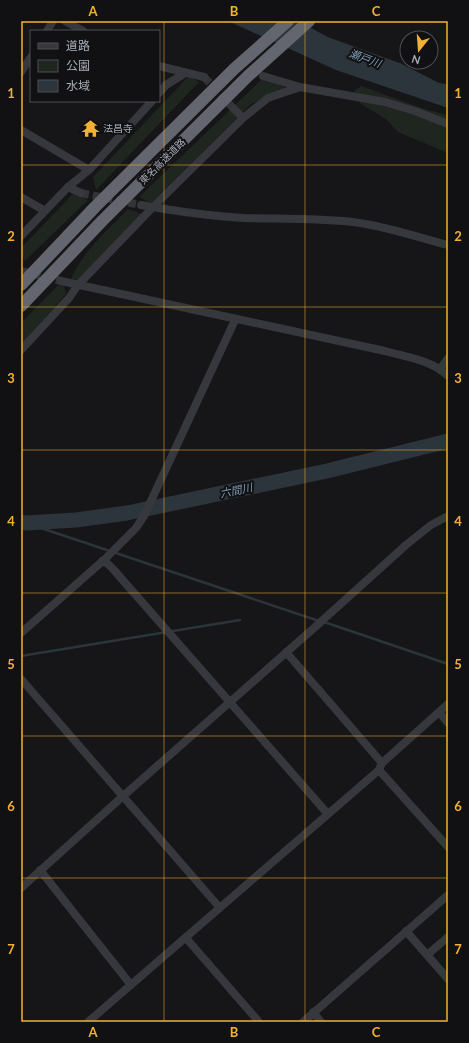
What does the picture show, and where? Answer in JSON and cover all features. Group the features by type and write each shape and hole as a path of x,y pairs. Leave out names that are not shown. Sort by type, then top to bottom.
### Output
{"highway":[{"name":"東名高速道路","path":"21,285 95,207 234,69 288,21"},
{"name":"東名高速道路","path":"21,306 103,220 248,76 309,21"}],"street":[{"path":"48,30 53,21"},
{"path":"65,21 81,30"},
{"path":"23,67 30,58"},
{"path":"160,66 204,77"},
{"path":"160,92 166,85 184,73"},
{"path":"263,76 300,87 385,102 415,111 448,124"},
{"path":"21,350 69,298 78,285 153,207 243,118 268,98 300,87"},
{"path":"21,236 68,187 89,170 151,102"},
{"path":"234,109 243,118"},
{"path":"21,130 89,170"},
{"path":"68,187 81,193"},
{"path":"21,197 45,211"},
{"path":"141,205 194,214 242,218 303,218 354,222 372,225 448,245"},
{"path":"61,281 385,352 421,361 441,368 448,376"},
{"path":"21,633 103,560 136,528 144,516 235,320"},
{"path":"441,368 448,358"},
{"path":"21,888 406,545 431,525 448,516"},
{"path":"103,560 113,569 328,813"},
{"path":"286,652 448,847"},
{"path":"21,679 220,908"},
{"path":"88,1022 328,813 448,704"},
{"path":"439,712 448,723"},
{"path":"40,870 131,985"},
{"path":"302,1022 448,895"},
{"path":"406,931 448,979"},
{"path":"427,955 448,937"},
{"path":"186,938 259,1022"},
{"path":"313,1012 321,1022"}],"green space":[{"path":"189,76 199,82 96,190 93,177"},
{"path":"263,78 286,88 251,104 151,203 139,197"},
{"path":"361,86 424,109 448,115 448,153 398,132 386,119 361,104 354,91"},
{"path":"73,194 88,200 25,261 21,248"},
{"path":"128,209 145,215 79,280 71,279 76,269 89,251 104,233"},
{"path":"58,285 64,286 66,294 21,345 21,323"}],"water":[{"path":"228,21 282,21 383,69 448,94 448,108 336,70"}],"waterway":[{"name":"瀬戸川","path":"283,21 325,44 397,70 436,90 448,92"},
{"name":"六間川","path":"21,522 76,520 127,513 327,471 448,441"},
{"path":"26,523 319,621"},
{"path":"21,656 240,620"},
{"path":"324,622 448,664"}],"tunnel":[{"path":"204,77 234,109"},
{"path":"81,193 141,205"},
{"path":"21,271 61,281"}],"place":[{"name":"法昌寺","path":"90,128"}]}
